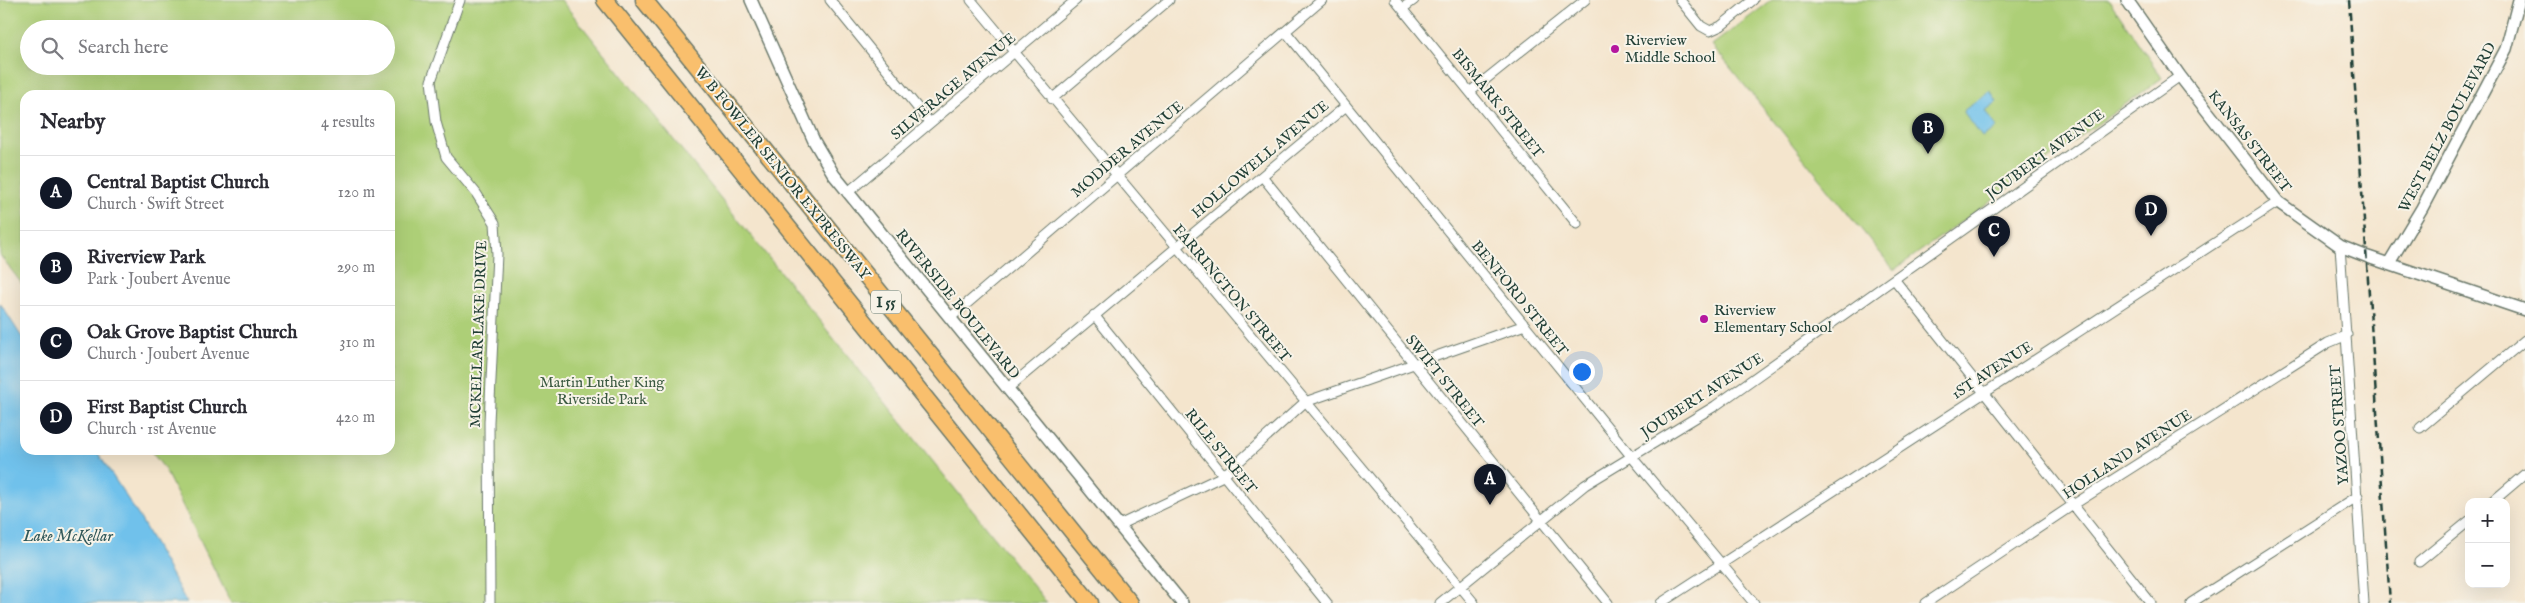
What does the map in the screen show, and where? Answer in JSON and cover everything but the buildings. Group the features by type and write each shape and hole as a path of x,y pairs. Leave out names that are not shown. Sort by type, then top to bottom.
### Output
{"highway":[{"name":"W B FOWLER SENIOR EXPRESSWAY","path":"605,0 1090,603"},
{"name":"W B FOWLER SENIOR EXPRESSWAY","path":"644,0 1130,603"}],"street":[{"name":"MCKELLAR LAKE DRIVE","path":"460,0 431,80 436,122 446,157 476,193 495,223 497,254 489,432 488,587 490,603"},
{"name":"RIVERSIDE BOULEVARD","path":"752,0 820,152 847,193 1182,603"},
{"path":"830,0 930,123"},
{"name":"FARRINGTON STREET","path":"971,0 1474,603"},
{"name":"SILVERAGE AVENUE","path":"847,193 1076,0"},
{"path":"1052,99 1169,0"},
{"name":"MODDER AVENUE","path":"950,318 1322,0"},
{"name":"BISMARK STREET","path":"1396,0 1578,224"},
{"path":"1403,8 1414,0"},
{"path":"1471,91 1585,0"},
{"path":"1680,0 1701,26 1707,30 1718,28 1753,0"},
{"name":"KANSAS STREET","path":"2127,0 2180,76 2278,202 2340,246 2525,310"},
{"name":"WEST BELZ BOULEVARD","path":"2389,263 2422,208 2506,49 2519,0"},
{"name":"BENFORD STREET","path":"1286,32 1631,456 1754,603"},
{"name":"JOUBERT AVENUE","path":"1440,603 1585,485 1715,406 2180,76"},
{"name":"HOLLOWELL AVENUE","path":"1008,388 1346,106"},
{"name":"SWIFT STREET","path":"1262,176 1608,603"},
{"name":"1ST AVENUE","path":"1661,603 2278,202"},
{"name":"YAZOO STREET","path":"2340,246 2364,603"},
{"path":"1894,279 2151,603"},
{"name":"RILE STREET","path":"1094,316 1327,603"},
{"path":"1119,526 1224,476 1305,402 1525,325"},
{"name":"HOLLAND AVENUE","path":"1926,603 2073,505 2328,343 2347,335"},
{"path":"2420,428 2525,340"},
{"path":"2497,498 2525,474"},
{"path":"2191,603 2358,496"},
{"path":"2419,562 2465,524"}],"green space":[{"name":"Martin Luther King Riverside Park","path":"0,0 561,0 1047,603 231,603 164,468 154,455 395,455 395,90 20,90 20,281 0,255"},
{"path":"1772,0 2109,0 2162,78 1894,270 1712,45"}],"water":[{"path":"1990,91 1997,102 1985,111 1997,127 1982,137 1963,111"},
{"name":"Lake McKellar","path":"0,303 20,334 20,455 99,455 140,518 187,603 0,603"}],"railway":[{"path":"2349,0 2390,603"}],"place":[{"name":"Riverview Middle School","path":"1615,49"},
{"name":"Riverview Park","path":"1928,154"},
{"name":"First Baptist Church","path":"2151,236"},
{"name":"Oak Grove Baptist Church","path":"1994,257"},
{"name":"Riverview Elementary School","path":"1704,319"},
{"name":"Central Baptist Church","path":"1490,505"}]}
